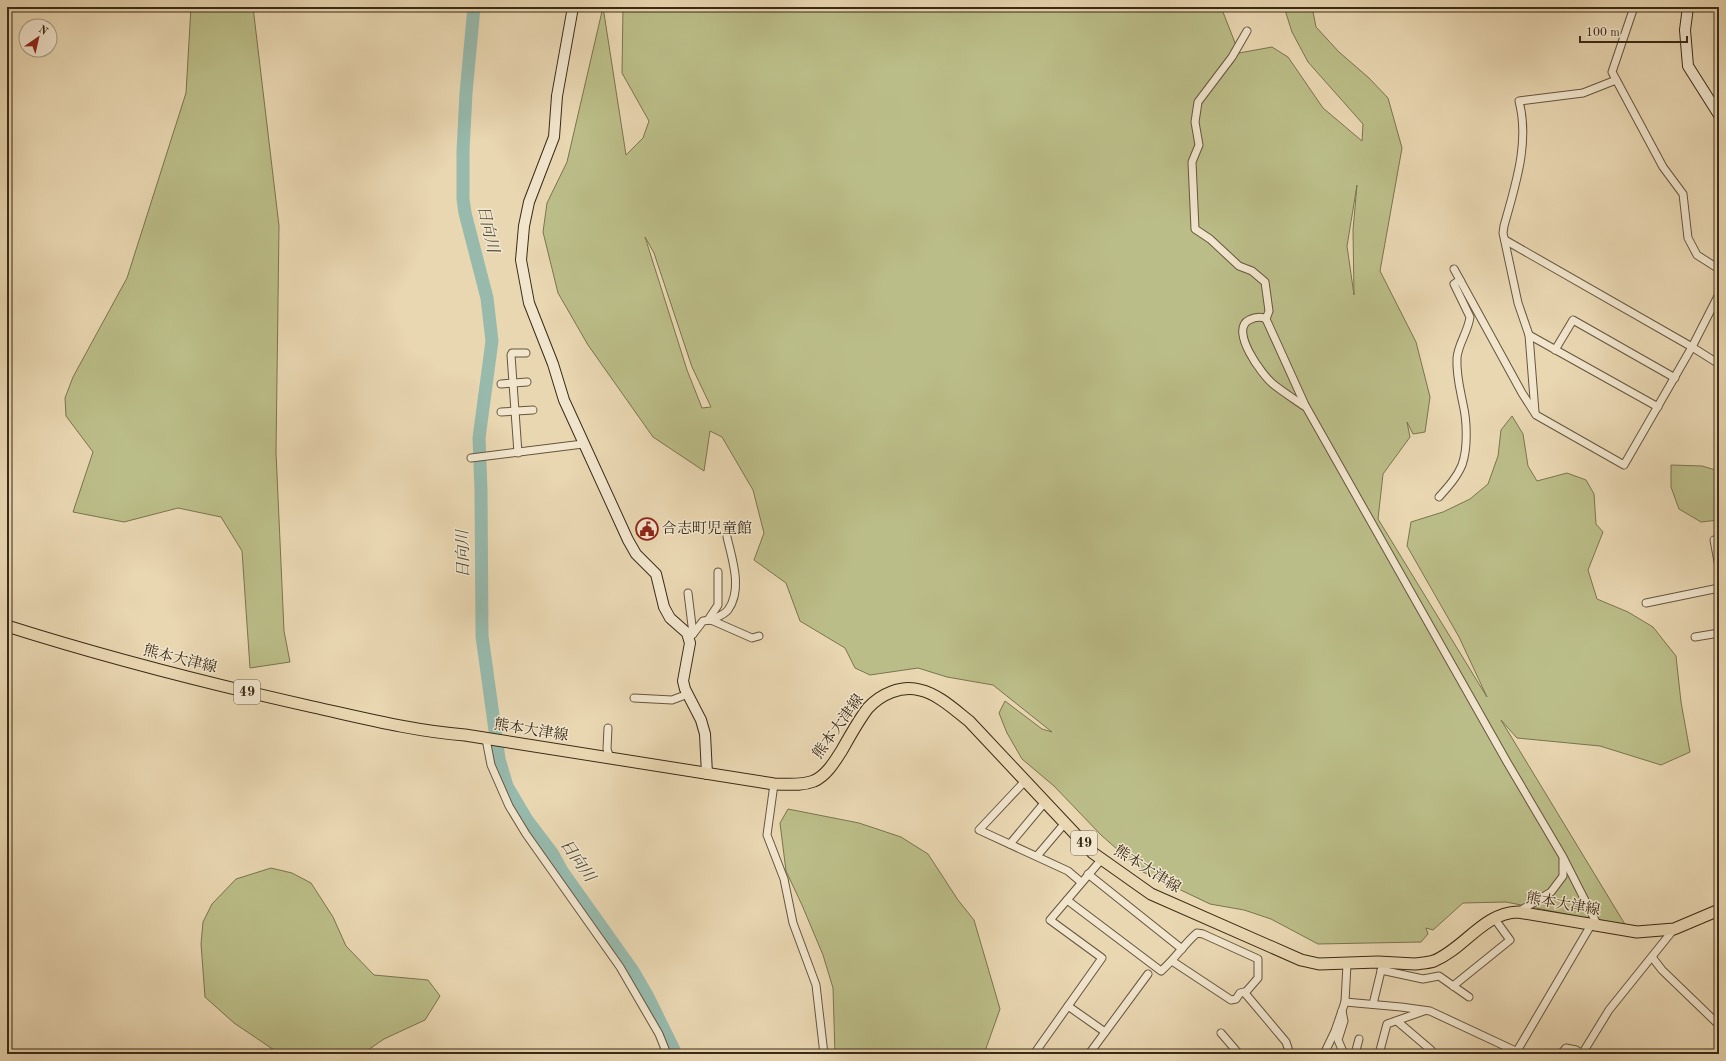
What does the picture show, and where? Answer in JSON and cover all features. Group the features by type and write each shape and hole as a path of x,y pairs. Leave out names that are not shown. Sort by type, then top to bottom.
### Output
{"main road":[{"name":"熊本大津線","path":"7,626 126,662 212,684 420,730 489,739 774,784 800,784 814,781 822,776 832,766 868,708 879,698 891,692 905,689 920,690 934,696 969,721 1101,860 1151,894 1301,960 1318,964 1382,966 1432,962 1456,948 1494,918 1508,912 1518,912 1594,926 1637,932 1674,929 1719,910"}],"street":[{"path":"573,7 557,96 554,137 529,202 524,226 521,260 529,303 553,364 564,400 583,444 628,540 636,554 656,574 664,607 670,618 690,636"},
{"path":"1634,7 1612,72 1663,167 1683,194 1688,238 1697,255 1719,269"},
{"path":"1688,7 1685,30 1688,66 1719,115"},
{"path":"1246,30 1232,57 1198,102 1195,122 1199,145 1192,162 1195,230 1210,239 1239,266 1252,271 1265,282 1269,311 1266,319 1306,406 1503,755 1563,858 1594,926 1520,1053 1444,1016 1426,1010 1345,1002"},
{"path":"1536,414 1529,335 1518,303 1503,233 1516,182 1524,137 1519,101 1583,93 1616,80"},
{"path":"1505,240 1719,364"},
{"path":"1454,268 1522,393 1536,414 1624,465 1675,378 1719,294"},
{"path":"1439,497 1454,480 1463,464 1467,433 1464,405 1459,386 1457,359 1458,350 1470,317 1454,284 1460,280"},
{"path":"1266,319 1256,317 1246,321 1242,327 1241,333 1258,368 1273,384 1306,406"},
{"path":"1556,350 1573,320 1675,378"},
{"path":"1529,335 1658,407"},
{"path":"518,453 511,355 512,353 526,353"},
{"path":"501,384 527,382"},
{"path":"501,412 533,410"},
{"path":"471,458 583,444"},
{"path":"690,636 703,621 710,620 727,610 734,595 735,568 727,536"},
{"path":"1714,540 1719,567"},
{"path":"710,620 718,605 718,572"},
{"path":"1646,603 1719,588"},
{"path":"688,593 690,643 684,681 688,694 701,720 705,734 707,774"},
{"path":"710,620 752,638 759,636"},
{"path":"1695,637 1719,633"},
{"path":"634,698 672,700 688,694"},
{"path":"608,728 607,749 610,758"},
{"path":"489,739 491,765 509,806 526,834 620,967 659,1034 667,1054"},
{"path":"1025,781 979,830 1068,871 1081,882"},
{"path":"774,784 767,835 784,879 793,923 816,984 824,1054"},
{"path":"1010,844 1045,802"},
{"path":"1037,856 1065,823"},
{"path":"1518,912 1551,892 1563,876 1563,858"},
{"path":"1034,1054 1102,958 1050,920 1101,860"},
{"path":"1088,874 1182,949"},
{"path":"1067,900 1161,971 1172,962 1197,933 1203,934 1258,959 1258,978 1245,993"},
{"path":"1453,986 1510,940 1494,918"},
{"path":"1561,1054 1566,1048 1576,1050 1582,1054 1609,1010 1674,929"},
{"path":"1652,957 1662,970 1719,1025"},
{"path":"1172,962 1231,1000 1236,999 1240,992 1245,993 1286,1042 1290,1054"},
{"path":"1324,1054 1335,1031 1345,1002 1347,964"},
{"path":"1373,1004 1382,966 1423,979 1439,976 1469,997"},
{"path":"1089,1054 1148,974"},
{"path":"1068,1006 1105,1032"},
{"path":"1379,1054 1387,1024 1426,1010"},
{"path":"1342,1011 1344,1021 1338,1040 1344,1054"},
{"path":"1397,1021 1431,1050 1432,1054"},
{"path":"1221,1033 1239,1054"},
{"path":"1355,1054 1359,1039"},
{"path":"1715,1054 1719,1051"}],"green space":[{"path":"191,7 253,7 279,226 276,452 284,631 290,662 250,668 242,551 221,517 178,508 124,522 73,512 93,452 66,416 65,398 73,377 127,278 186,93"},
{"path":"603,7 626,155 643,138 649,121 622,73 623,7 1221,7 1239,53 1272,47 1288,57 1323,108 1362,141 1363,124 1308,62 1292,32 1284,7 1312,7 1316,27 1339,52 1369,78 1388,98 1402,148 1380,271 1416,342 1430,397 1425,432 1413,434 1407,422 1410,437 1383,474 1378,519 1487,697 1459,637 1407,546 1411,522 1443,512 1470,499 1488,484 1498,456 1501,430 1512,416 1523,434 1528,466 1537,481 1567,473 1586,480 1594,494 1596,524 1603,532 1588,570 1597,599 1628,612 1653,627 1676,656 1681,702 1690,752 1661,765 1600,746 1517,738 1501,720 1626,926 1506,902 1463,903 1433,930 1426,928 1428,934 1421,942 1318,944 1271,919 1244,910 1210,904 1143,872 1101,835 1054,786 1022,759 1007,733 999,713 1005,701 1042,729 1052,732 993,685 947,677 918,668 870,675 855,668 845,648 800,621 786,583 754,560 764,533 753,490 722,437 710,431 704,471 653,437 588,345 558,293 543,232 547,203 567,162","holes":["1357,185 1353,230 1354,295 1347,246","645,237 654,253 692,367 711,407 702,408 687,370"]},
{"path":"1671,465 1702,466 1719,471 1719,520 1701,522 1679,509 1671,487"},
{"path":"788,809 859,823 901,837 928,854 958,900 974,920 1000,1009 984,1054 835,1054 833,988 823,955 786,871 780,823"},
{"path":"271,868 292,873 311,883 333,917 346,946 374,975 428,980 440,996 425,1020 384,1039 362,1054 280,1054 234,1023 205,997 201,944 203,922 212,904 236,879"}],"waterway":[{"name":"日向川","path":"474,7 466,93 463,151 463,199 465,213 487,298 492,341 479,438 481,490 482,636 499,759 507,786 527,820 552,853 562,871 633,971 647,995 676,1054"}],"place":[{"name":"合志町児童館","path":"647,529"}]}
